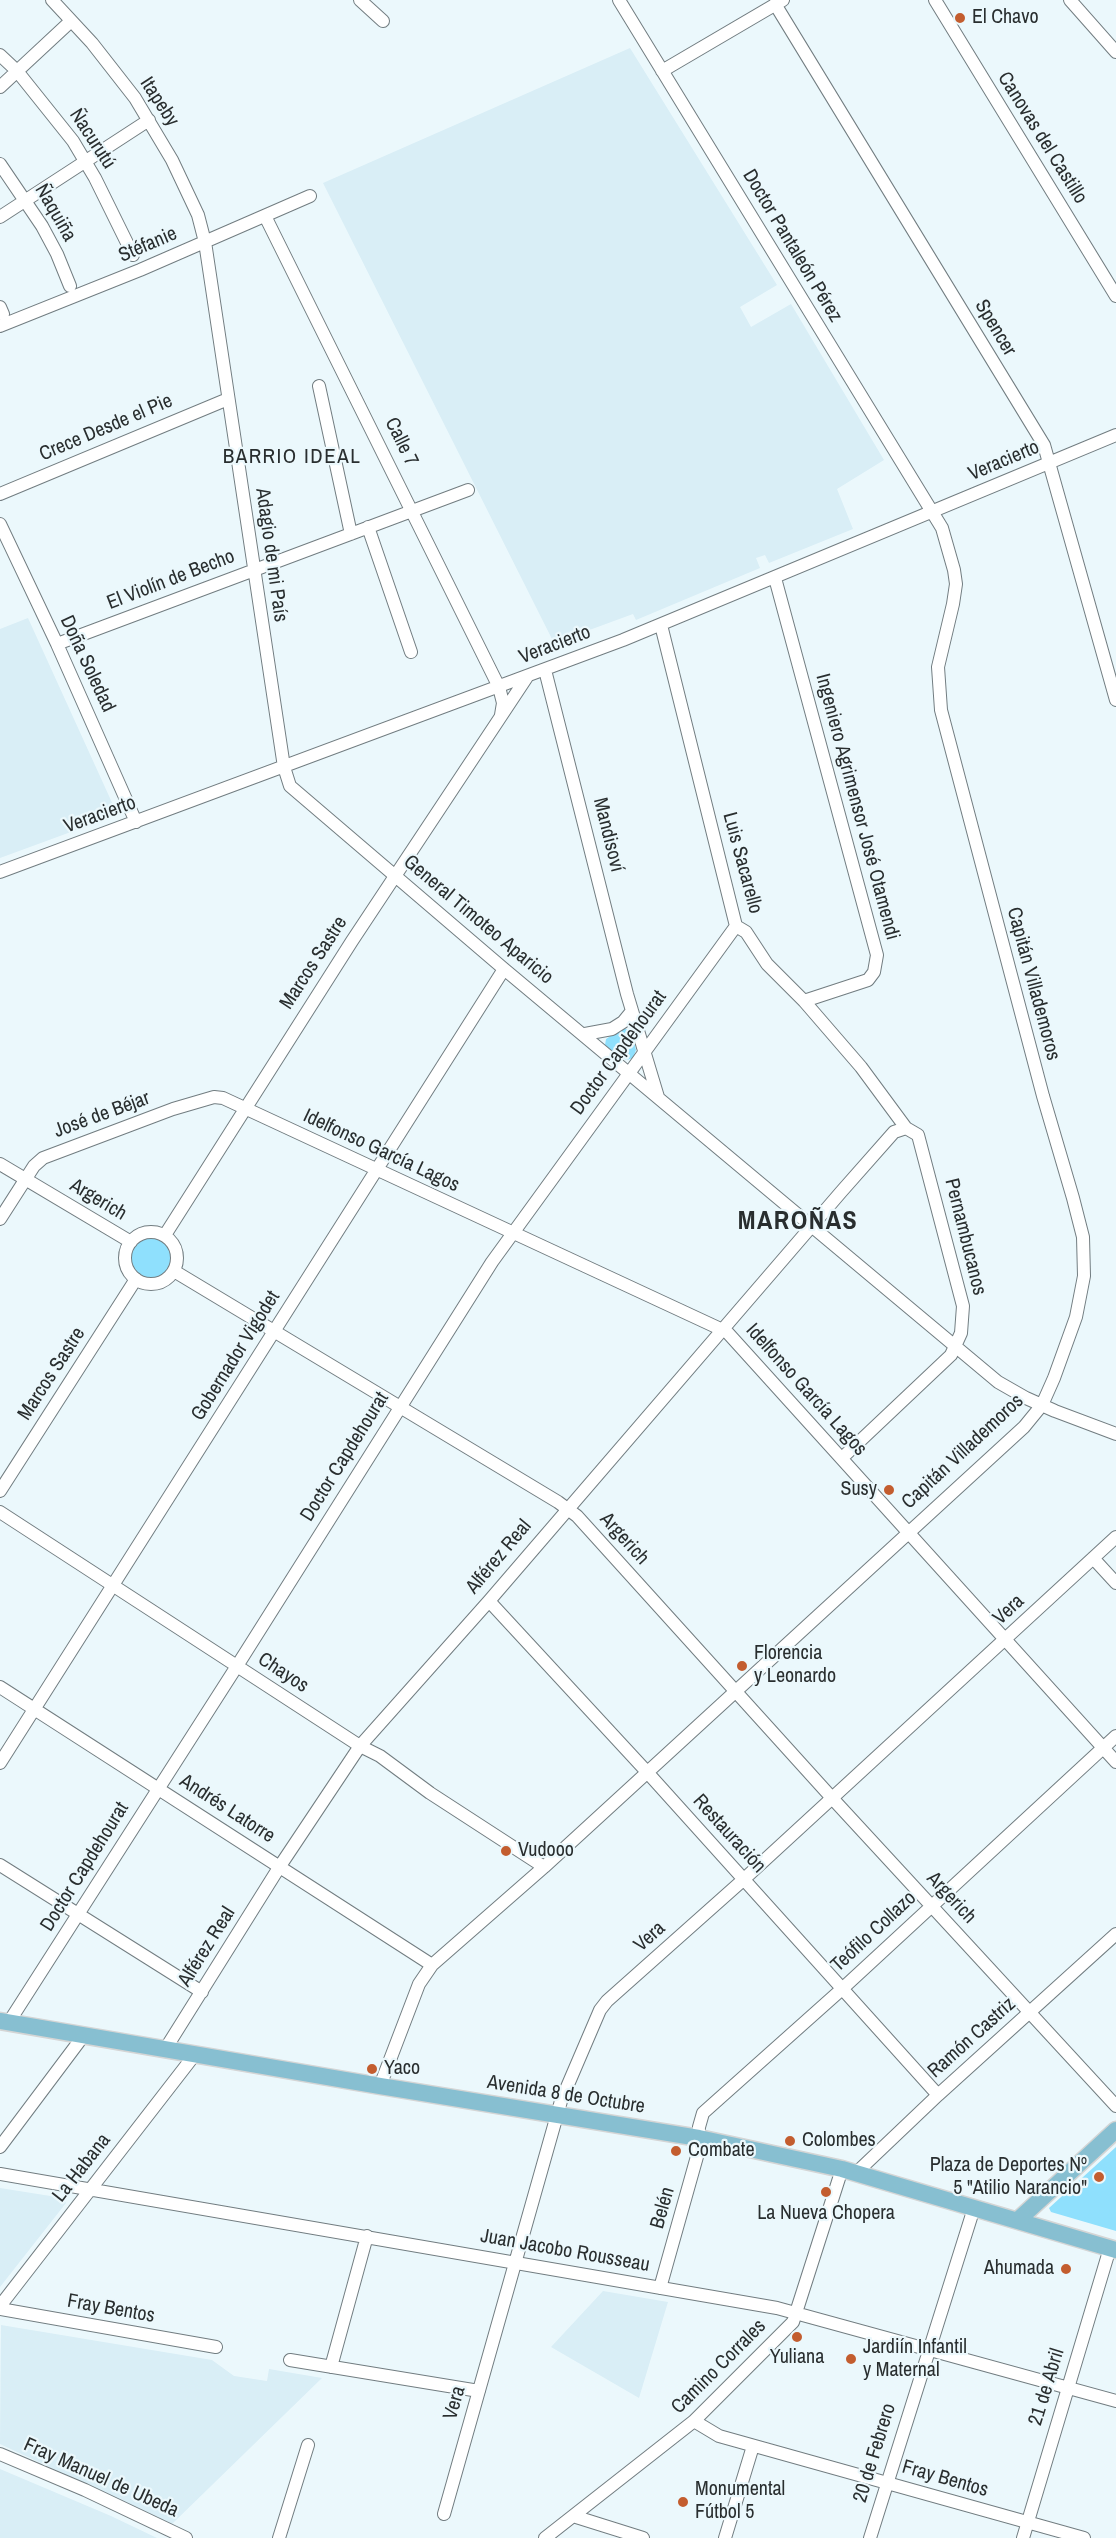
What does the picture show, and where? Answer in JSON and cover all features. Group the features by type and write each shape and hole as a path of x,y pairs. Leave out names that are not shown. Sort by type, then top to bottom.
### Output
{"main road":[{"name":"Avenida 8 de Octubre","path":"4,2022 699,2138 849,2171 1113,2249"},
{"path":"1018,2220 1116,2130"}],"street":[{"name":"Itapeby","path":"52,0 108,62 149,120 188,188 205,242"},
{"path":"360,0 383,21"},
{"name":"Doctor Pantaleón Pérez","path":"619,0 932,513"},
{"name":"Canovas del Castillo","path":"934,0 1116,296"},
{"path":"1070,0 1116,52"},
{"path":"662,71 779,2"},
{"name":"Spencer","path":"779,2 1044,446 1051,463 1116,700"},
{"path":"0,87 71,21"},
{"name":"Ñacurutú","path":"0,55 17,71 53,115 85,162 112,210 133,255"},
{"path":"0,217 149,120"},
{"name":"Ñaquiña","path":"0,164 26,200 57,254 69,286"},
{"name":"Stéfanie","path":"1,316 205,242 310,196"},
{"name":"Calle 7","path":"265,216 499,687"},
{"name":"Adagio de mi País","path":"205,242 284,766"},
{"path":"319,386 351,534"},
{"name":"Crece Desde el Pie","path":"0,494 228,399"},
{"name":"Veracierto","path":"0,872 661,625 1116,435"},
{"name":"El Violín de Becho","path":"57,644 468,490"},
{"name":"Capitán Villademoros","path":"380,2086 418,1984 432,1965 544,1867 1024,1427 1042,1405 1054,1378 1082,1296 1083,1238 941,710 938,667 953,604 956,579 942,528 932,513"},
{"name":"Doña Soledad","path":"0,524 57,644 136,822"},
{"path":"368,528 411,652"},
{"name":"Ingeniero Agrimensor José Otamendi","path":"775,578 877,956 874,972 868,980 804,1001"},
{"name":"Luis Sacarello","path":"661,625 736,926 746,932 767,964 804,1001 861,1067 906,1128"},
{"name":"Mandisoví","path":"545,670 644,1051"},
{"name":"Marcos Sastre","path":"165,1235 394,876 526,677"},
{"path":"499,687 503,703 501,715"},
{"name":"General Timoteo Aparicio","path":"284,766 290,786 296,793 998,1382 1042,1405 1116,1434"},
{"name":"Doctor Capdehourat","path":"4,2022 78,1914 511,1234 736,926"},
{"name":"Gobernador Vigodet","path":"0,1763 504,969"},
{"path":"585,1034 612,1029 623,1022 632,1011"},
{"path":"644,1051 658,1097"},
{"name":"José de Béjar","path":"0,1219 34,1166 43,1158 173,1109 214,1097 223,1098 245,1109"},
{"name":"Idelfonso García Lagos","path":"245,1109 731,1335 1116,1762"},
{"name":"Alférez Real","path":"166,2048 280,1866 360,1746 489,1601 894,1132 906,1128"},
{"name":"Pernambucanos","path":"842,1458 946,1361 956,1347 962,1327 963,1306 920,1140 913,1130 906,1128"},
{"name":"Argerich","path":"0,1164 131,1242 143,1233 165,1235"},
{"path":"131,1242 127,1249 127,1266 136,1279 144,1283 161,1282 174,1270 177,1263 175,1247 165,1235"},
{"name":"Argerich","path":"174,1270 567,1508 1116,2106"},
{"name":"Marcos Sastre","path":"0,1491 136,1279"},
{"name":"Chayos","path":"0,1512 360,1746 380,1756 430,1793 544,1867"},
{"name":"Vera","path":"444,2514 557,2116 592,2026 607,2001 743,1880 1116,1537"},
{"path":"1093,1558 1116,1583"},
{"name":"Restauración","path":"489,1601 648,1772 938,2095"},
{"name":"Andrés Latorre","path":"0,1687 432,1965"},
{"name":"Teófilo Collazo","path":"699,2138 700,2118 703,2113 842,1989 1116,1736"},
{"path":"0,1865 202,1992"},
{"name":"Ramón Castriz","path":"849,2171 938,2095 1116,1934"},
{"path":"0,2147 84,2035"},
{"name":"La Habana","path":"0,2307 196,2054"},
{"name":"Belén","path":"660,2288 698,2153 699,2138"},
{"name":"Camino Corrales","path":"545,2538 694,2421 793,2322 849,2171"},
{"name":"Juan Jacobo Rousseau","path":"0,2174 367,2236 797,2313 1116,2401"},
{"name":"20 de Febrero","path":"870,2538 974,2208"},
{"path":"331,2367 367,2236"},
{"name":"21 de Abril","path":"1023,2538 1113,2249"},
{"name":"Fray Bentos","path":"0,2307 216,2347"},
{"path":"290,2360 478,2391"},
{"name":"Fray Bentos","path":"694,2421 711,2433 753,2446 1084,2538"},
{"path":"279,2538 308,2445"},
{"path":"725,2538 753,2446"},
{"name":"Fray Manuel de Ubeda","path":"0,2454 85,2490 186,2538"},
{"path":"573,2516 644,2538"}],"shaded area":[{"path":"630,48 777,285 740,307 751,327 791,304 884,460 837,489 853,529 769,563 765,555 756,558 760,568 636,620 633,614 554,643 323,183"},
{"path":"28,618 114,807 109,818 0,858 0,629"},
{"path":"623,1028 631,1031 636,1050 633,1058 627,1060 619,1057 605,1045 606,1039"},
{"path":"150,1237 165,1243 171,1258 165,1273 150,1279 135,1273 129,1258 135,1243"},
{"name":"Plaza de Deportes Nº 5 \"Atilio Narancio\"","path":"1116,2147 1116,2231 1051,2212 1049,2208"},
{"path":"0,2188 63,2198 66,2203 0,2287"},
{"path":"603,2291 668,2302 639,2398 551,2347"},
{"path":"1,2325 212,2360 234,2376 267,2381 269,2369 322,2378 172,2524 0,2444"},
{"path":"0,2469 111,2516 157,2538 0,2538"}],"place":[{"name":"El Chavo","path":"960,18"},
{"name":"Susy","path":"889,1490"},
{"name":"Florencia y Leonardo","path":"742,1666"},
{"name":"Vudooo","path":"506,1851"},
{"name":"Yaco","path":"372,2069"},
{"name":"Colombes","path":"790,2141"},
{"name":"Combate","path":"676,2151"},
{"name":"Plaza de Deportes Nº 5 \"Atilio Narancio\"","path":"1099,2177"},
{"name":"La Nueva Chopera","path":"826,2192"},
{"name":"Ahumada","path":"1066,2269"},
{"name":"Yuliana","path":"797,2337"},
{"name":"Jardiín Infantil y Maternal","path":"851,2359"},
{"name":"Monumental Fútbol 5","path":"683,2502"}],"district":[{"name":"BARRIO IDEAL","path":"292,457"},
{"name":"MAROÑAS","path":"798,1222"}]}
